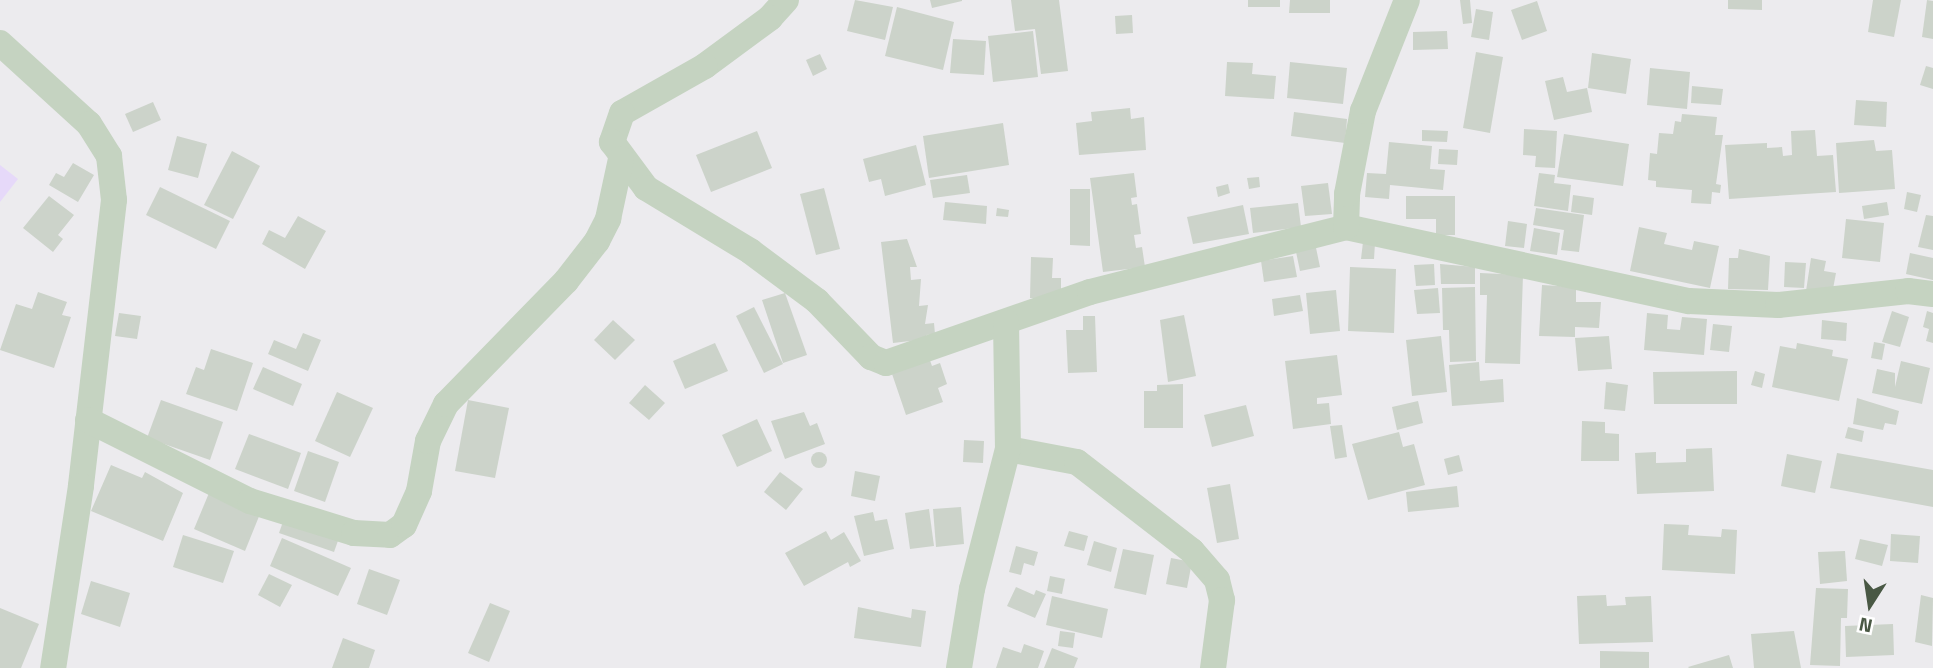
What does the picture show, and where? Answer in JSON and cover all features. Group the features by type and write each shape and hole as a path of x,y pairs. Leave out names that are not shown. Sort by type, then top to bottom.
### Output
{"street":[{"path":"786,0 770,18 705,66 622,113 612,142 621,159 646,188 750,251 817,300 871,357 886,363 1006,322 1210,259 1346,227 1689,301 1778,305 1908,291 1933,294"},
{"path":"1346,227 1347,194 1363,111 1407,0"},
{"path":"0,43 89,124 109,156 114,200 88,420 53,668"},
{"path":"88,420 250,501 354,533 390,535 404,525 419,491 428,442 446,404 566,281 597,241 608,219 621,159"},
{"path":"959,668 972,589 1008,449 1006,322"},
{"path":"1008,449 1077,462 1192,551 1217,580 1222,600 1213,668"}],"shaded area":[{"path":"0,165 18,179 0,202"}],"building":[{"path":"855,0 893,7 885,40 847,31"},
{"path":"930,0 962,0 962,1 932,8"},
{"path":"1011,0 1059,0 1068,71 1041,74 1035,29 1015,31"},
{"path":"1248,0 1280,0 1280,7 1248,7"},
{"path":"1290,0 1330,0 1330,13 1289,13"},
{"path":"1460,0 1470,0 1472,23 1463,24"},
{"path":"1728,0 1762,0 1762,10 1728,9"},
{"path":"1873,0 1901,0 1894,37 1868,32"},
{"path":"1927,0 1933,1 1933,39 1922,37"},
{"path":"1537,1 1547,31 1522,40 1511,10"},
{"path":"897,7 954,22 943,70 885,56"},
{"path":"1476,9 1493,12 1489,40 1471,37"},
{"path":"1132,15 1133,33 1116,34 1115,16"},
{"path":"1033,31 1038,77 993,82 988,36"},
{"path":"1447,31 1448,49 1413,50 1413,32"},
{"path":"953,39 986,41 984,75 950,73"},
{"path":"1476,52 1503,57 1490,133 1463,128"},
{"path":"1592,53 1631,59 1626,94 1588,88"},
{"path":"820,54 827,69 813,76 806,60"},
{"path":"1227,62 1253,63 1252,74 1276,76 1274,99 1225,96"},
{"path":"1290,62 1347,68 1343,104 1287,98"},
{"path":"1926,66 1933,68 1933,89 1920,85"},
{"path":"1650,68 1690,72 1687,109 1647,105"},
{"path":"1563,77 1567,92 1587,88 1592,112 1554,120 1545,81"},
{"path":"1692,86 1723,89 1721,105 1691,103"},
{"path":"1856,100 1887,102 1886,127 1854,125"},
{"path":"153,102 161,120 133,132 125,114"},
{"path":"1130,108 1131,119 1144,117 1146,150 1079,155 1076,123 1092,121 1091,112"},
{"path":"1294,112 1347,119 1345,143 1291,136"},
{"path":"1682,114 1717,117 1715,135 1723,135 1716,184 1721,185 1720,193 1712,192 1711,204 1691,203 1692,190 1656,187 1656,181 1648,180 1650,153 1657,154 1659,133 1673,134 1675,121 1681,122"},
{"path":"1003,123 1009,165 929,178 923,136"},
{"path":"1524,129 1557,131 1555,168 1535,167 1536,156 1523,155"},
{"path":"1422,130 1448,131 1447,142 1422,141"},
{"path":"1815,130 1817,156 1833,155 1836,192 1729,199 1725,145 1767,143 1767,148 1782,147 1783,156 1792,155 1791,131"},
{"path":"757,131 772,168 711,192 696,155"},
{"path":"1564,134 1629,144 1623,186 1557,177"},
{"path":"177,136 207,144 198,178 168,170"},
{"path":"1874,140 1876,151 1892,150 1895,189 1839,193 1836,143"},
{"path":"1389,142 1432,146 1430,169 1445,170 1443,190 1390,185 1389,199 1365,197 1367,173 1386,174"},
{"path":"916,145 926,185 885,196 881,179 869,182 863,159"},
{"path":"1439,149 1458,150 1457,165 1438,164"},
{"path":"232,151 260,166 233,219 204,205"},
{"path":"73,163 94,175 78,202 49,185 56,173 64,177"},
{"path":"1134,173 1137,197 1131,198 1132,205 1137,204 1141,234 1134,235 1136,248 1142,247 1145,267 1103,272 1090,178"},
{"path":"1539,173 1555,175 1554,183 1571,185 1568,211 1534,206"},
{"path":"967,175 970,193 933,198 930,180"},
{"path":"1259,177 1260,187 1249,189 1247,178"},
{"path":"1328,183 1332,214 1305,216 1301,186"},
{"path":"1228,184 1230,193 1218,197 1216,187"},
{"path":"160,187 230,221 216,249 146,215"},
{"path":"824,188 840,249 816,255 800,194"},
{"path":"1070,189 1090,189 1090,246 1070,245"},
{"path":"1907,192 1921,195 1917,212 1904,209"},
{"path":"1573,195 1594,198 1592,215 1571,212"},
{"path":"49,196 74,215 58,235 63,239 53,252 23,228"},
{"path":"1406,196 1455,196 1455,235 1436,235 1436,219 1406,219"},
{"path":"945,202 987,206 986,224 943,220"},
{"path":"1887,202 1889,215 1864,219 1862,206"},
{"path":"1298,203 1301,227 1253,233 1250,208"},
{"path":"1243,205 1249,234 1193,244 1187,217"},
{"path":"997,208 1009,210 1008,217 996,216"},
{"path":"1536,208 1584,215 1579,252 1561,250 1564,230 1533,225"},
{"path":"1926,215 1933,216 1933,250 1918,247"},
{"path":"298,216 326,231 305,269 262,244 269,230 285,238"},
{"path":"1846,219 1884,223 1880,262 1842,258"},
{"path":"1508,221 1527,224 1524,248 1505,246"},
{"path":"1639,227 1667,233 1664,244 1692,250 1694,241 1719,246 1710,288 1630,271"},
{"path":"1534,228 1560,233 1557,255 1530,251"},
{"path":"907,239 917,267 910,267 911,280 921,279 919,306 928,305 925,324 934,323 935,334 926,335 927,339 893,343 881,242"},
{"path":"1363,242 1375,243 1374,259 1361,259"},
{"path":"1315,243 1320,267 1300,271 1295,247"},
{"path":"1739,249 1770,256 1768,290 1728,289 1729,258 1738,258"},
{"path":"1910,253 1933,258 1933,280 1906,274"},
{"path":"1293,256 1297,277 1264,282 1261,261"},
{"path":"1031,257 1053,258 1052,278 1061,278 1061,291 1053,291 1053,298 1030,298"},
{"path":"1811,258 1826,261 1824,271 1836,273 1833,289 1806,291"},
{"path":"1785,262 1806,263 1804,288 1784,287"},
{"path":"1434,264 1435,285 1416,286 1414,265"},
{"path":"1440,264 1475,267 1475,284 1441,284"},
{"path":"1350,267 1396,269 1394,333 1348,331"},
{"path":"1480,273 1523,275 1520,364 1485,363 1487,295 1480,295"},
{"path":"1542,285 1576,287 1576,302 1601,302 1599,328 1575,327 1575,337 1539,336"},
{"path":"1475,287 1476,361 1450,362 1449,330 1443,330 1442,288"},
{"path":"1438,288 1440,313 1417,314 1414,290"},
{"path":"1336,290 1340,331 1310,334 1306,293"},
{"path":"38,292 67,302 62,315 71,317 54,368 0,350 16,304 32,309"},
{"path":"785,293 807,355 783,363 762,300"},
{"path":"1300,295 1303,311 1274,316 1272,299"},
{"path":"754,307 783,364 764,373 736,316"},
{"path":"1892,311 1909,317 1900,347 1882,342"},
{"path":"1927,311 1933,313 1933,343 1926,341 1929,329 1923,327"},
{"path":"119,313 141,316 137,339 115,336"},
{"path":"1647,313 1668,315 1667,329 1680,330 1682,317 1707,319 1704,355 1644,350"},
{"path":"1184,315 1196,376 1168,382 1160,320"},
{"path":"1083,316 1095,316 1097,372 1068,373 1066,330 1083,330"},
{"path":"613,320 635,340 615,360 594,340"},
{"path":"1822,320 1847,323 1846,341 1821,339"},
{"path":"1713,324 1732,326 1729,352 1710,350"},
{"path":"303,333 321,340 308,371 268,354 274,340 296,349"},
{"path":"1441,336 1447,392 1412,396 1406,340"},
{"path":"1609,336 1612,369 1578,371 1575,338"},
{"path":"1874,342 1885,344 1882,360 1871,358"},
{"path":"715,343 728,371 685,389 673,361"},
{"path":"1797,343 1833,350 1832,356 1848,359 1839,401 1772,387 1780,346 1796,349"},
{"path":"211,349 253,363 237,411 186,394 196,367 204,370"},
{"path":"928,355 932,366 940,363 947,384 938,388 943,402 906,415 890,368"},
{"path":"1337,355 1342,395 1317,398 1317,404 1329,403 1331,424 1293,429 1285,361"},
{"path":"1901,361 1930,368 1922,404 1872,393 1877,369 1895,373 1895,387"},
{"path":"1479,362 1480,381 1503,379 1504,402 1452,406 1449,365"},
{"path":"263,367 302,384 293,406 253,389"},
{"path":"1737,371 1737,404 1654,404 1653,372"},
{"path":"1755,371 1765,374 1762,388 1751,385"},
{"path":"1606,382 1628,385 1625,411 1604,409"},
{"path":"1183,384 1183,428 1144,428 1144,391 1157,391 1157,385"},
{"path":"645,385 665,403 649,420 629,403"},
{"path":"337,392 373,408 350,457 315,441"},
{"path":"1857,398 1899,411 1896,425 1885,423 1883,430 1853,424"},
{"path":"161,400 223,422 210,460 147,438"},
{"path":"468,400 509,408 495,478 455,471"},
{"path":"1418,401 1423,423 1397,430 1392,407"},
{"path":"1246,405 1254,436 1212,447 1204,415"},
{"path":"804,412 810,426 817,423 825,444 785,459 771,421"},
{"path":"757,419 772,451 737,467 722,435"},
{"path":"1582,421 1605,422 1605,433 1619,434 1619,461 1581,461"},
{"path":"1342,425 1347,457 1335,459 1330,426"},
{"path":"1848,427 1864,431 1862,442 1845,438"},
{"path":"1399,432 1403,447 1414,444 1425,485 1368,500 1352,444"},
{"path":"249,434 301,453 288,489 235,469"},
{"path":"964,440 984,441 983,463 963,462"},
{"path":"1712,448 1714,491 1637,494 1635,453 1656,452 1656,463 1686,462 1686,449"},
{"path":"308,451 339,462 325,502 294,491"},
{"path":"819,452 825,454 825,466 819,468 813,466 811,460 813,454"},
{"path":"1837,453 1933,470 1933,507 1830,488"},
{"path":"1787,454 1822,461 1815,493 1781,486"},
{"path":"1459,455 1463,471 1448,475 1444,459"},
{"path":"111,465 142,478 145,472 183,493 163,541 91,511"},
{"path":"855,471 880,476 875,501 851,496"},
{"path":"780,472 803,489 786,510 764,492"},
{"path":"1230,484 1239,539 1217,543 1207,488"},
{"path":"1457,486 1459,507 1408,512 1406,492"},
{"path":"209,493 260,514 245,551 194,529"},
{"path":"961,507 964,544 936,547 933,509"},
{"path":"929,509 934,546 910,549 905,513"},
{"path":"873,512 875,521 887,519 894,549 864,556 854,516"},
{"path":"285,516 340,535 334,552 279,533"},
{"path":"1664,524 1689,525 1688,535 1721,537 1722,529 1737,530 1735,574 1662,570"},
{"path":"826,531 831,540 844,532 861,561 850,567 848,562 804,586 785,553"},
{"path":"1069,531 1088,536 1084,551 1064,546"},
{"path":"1891,534 1920,536 1918,563 1890,561"},
{"path":"183,535 234,551 223,583 173,567"},
{"path":"282,538 351,568 338,596 270,566"},
{"path":"1860,539 1888,545 1882,566 1855,559"},
{"path":"1094,541 1117,548 1111,572 1087,565"},
{"path":"1016,546 1038,552 1034,566 1024,563 1021,575 1009,572"},
{"path":"1123,549 1154,555 1146,595 1114,588"},
{"path":"1845,551 1847,581 1820,584 1818,552"},
{"path":"1171,558 1192,562 1187,588 1166,584"},
{"path":"369,569 400,580 387,615 357,604"},
{"path":"269,574 292,585 280,607 258,595"},
{"path":"1050,576 1065,579 1062,594 1047,591"},
{"path":"91,581 130,593 120,627 81,614"},
{"path":"1016,587 1034,595 1036,590 1046,594 1035,618 1007,606"},
{"path":"1816,588 1848,589 1847,618 1841,618 1840,666 1810,665"},
{"path":"1606,595 1607,606 1626,605 1625,597 1651,596 1653,642 1579,644 1577,596"},
{"path":"1921,595 1933,598 1932,646 1915,642"},
{"path":"1052,596 1108,609 1102,638 1046,625"},
{"path":"490,603 510,611 489,662 468,653"},
{"path":"858,607 911,618 912,609 926,611 921,647 854,638"},
{"path":"0,608 39,624 21,668 0,668"},
{"path":"1893,624 1894,655 1846,657 1845,626"},
{"path":"1060,631 1075,633 1073,648 1058,646"},
{"path":"1794,631 1801,668 1754,668 1751,634"},
{"path":"343,638 375,650 369,668 332,668"},
{"path":"1024,644 1044,651 1038,668 996,668 1003,647 1021,653"},
{"path":"1052,648 1078,658 1074,668 1044,668"},
{"path":"1600,651 1649,652 1649,668 1600,668"},
{"path":"1729,655 1733,668 1688,667"}]}
